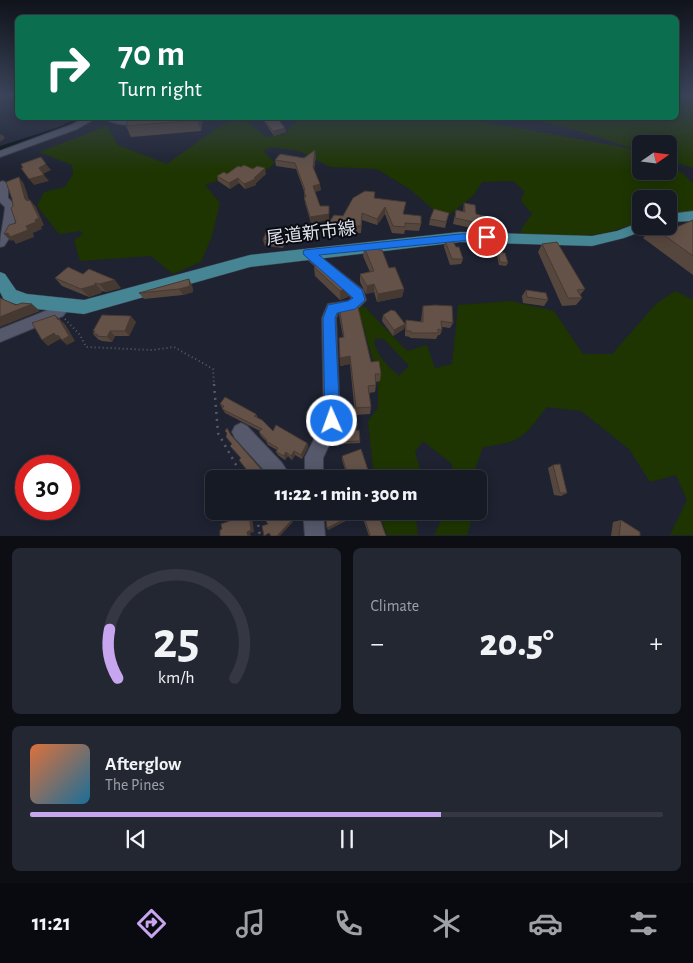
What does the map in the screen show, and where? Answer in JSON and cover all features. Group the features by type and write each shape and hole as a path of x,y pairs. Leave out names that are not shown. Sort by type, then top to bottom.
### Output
{"main road":[{"path":"677,217 693,216"},
{"name":"尾道新市線","path":"0,278 10,295 61,309 84,307 250,261 308,252 460,237 592,240 620,235 632,230"}],"street":[{"path":"0,154 86,121"},
{"path":"122,121 141,121"},
{"path":"0,244 8,231 10,206 3,199 5,184"},
{"path":"308,252 358,294 359,300 351,306 333,308 329,318 332,421 314,457 314,470"},
{"path":"0,336 61,309"},
{"path":"241,432 277,470"},
{"path":"314,520 315,536"}],"path":[{"path":"61,309 80,335 86,347 152,350 174,347 213,369 218,433 239,470"},
{"path":"257,520 260,536"}],"green space":[{"path":"231,121 248,122 266,137 285,134 297,121 479,121 628,148 632,150 632,180 678,180 678,172 680,171 693,183 693,211 677,213 677,190 632,190 632,225 605,233 567,238 521,235 521,229 532,214 521,201 524,191 513,181 482,182 474,195 444,219 411,190 377,169 330,167 300,151 271,147 263,151 275,163 264,172 251,169 205,185 220,203 212,236 201,262 173,274 151,256 80,261 74,240 83,234 81,231 59,234 37,206 44,192 65,187 73,174 72,165 39,152 106,125 118,145 167,164 214,130"},
{"path":"540,121 693,121 693,168 678,163 678,135 632,135 632,148 573,129"},
{"path":"675,291 693,300 693,535 670,535 687,500 676,475 650,482 629,449 581,411 547,407 527,432 521,436 506,443 483,447 475,470 452,470 452,464 423,441 415,452 420,470 373,470 368,421 378,408 378,378 358,308 364,306 407,351 427,345 435,368 452,364 458,305 511,301 554,311 583,354 612,354 656,304","holes":["377,338 384,339 409,366 399,376 383,360 377,351 374,341"]},
{"path":"381,520 416,520 418,535 387,535"},
{"path":"442,520 471,520 467,535 434,535"}],"building":[{"path":"128,121 185,121 126,126"},
{"path":"265,121 279,121 285,128 273,131"},
{"path":"315,150 313,167 320,184 313,186 320,206 329,206 329,214 310,217 304,197 306,197 305,190 295,163 275,160 280,154 304,158"},
{"path":"41,157 46,164 39,168 44,175 29,179 21,168 23,168 21,164"},
{"path":"244,165 253,169 257,166 265,168 255,179 244,184 238,178 229,183 217,176 224,172 227,174 238,166"},
{"path":"19,177 25,199 27,201 30,200 39,218 35,220 36,222 26,226 28,230 10,237 8,233 4,234 9,225 16,223 11,208 13,206 12,199 6,182"},
{"path":"365,191 375,192 374,198 406,202 403,214 421,216 421,224 405,223 405,227 393,226 385,207 377,219 362,213 361,226 326,227 334,215 343,216 353,198"},
{"path":"464,203 475,205 476,214 488,217 487,225 455,218 456,210 465,212"},
{"path":"434,209 449,213 446,222 430,219"},
{"path":"693,220 693,256 664,235 677,235 677,227"},
{"path":"267,230 284,234 282,242 263,240"},
{"path":"445,241 453,241 456,247 459,247 463,259 452,259"},
{"path":"557,242 585,289 577,290 582,298 568,298 542,244"},
{"path":"364,247 377,247 379,250 382,250 389,268 395,267 404,289 378,294 374,284 367,286 360,274 374,271"},
{"path":"498,252 505,253 508,263 500,262"},
{"path":"319,264 348,288 340,291 314,267"},
{"path":"68,267 83,274 89,269 115,280 99,284 95,283 95,285 81,289 55,278"},
{"path":"189,279 190,286 139,293"},
{"path":"526,290 546,293 548,300 527,297"},
{"path":"0,298 16,305 22,303 32,304 0,317"},
{"path":"357,303 371,362 379,361 381,374 375,374 376,385 368,386 371,407 356,408 350,356 340,358 339,338 344,337 339,306"},
{"path":"423,306 452,306 453,323 441,321 442,330 438,329 438,333 411,333 411,331 406,331 406,320 423,322"},
{"path":"391,310 395,311 405,324 394,330 383,315"},
{"path":"55,315 69,336 62,340 54,333 42,340 32,323"},
{"path":"102,315 131,316 125,331 110,331 107,337 93,334"},
{"path":"225,397 256,414 254,416 262,420 273,431 276,425 307,443 301,455 294,451 291,456 286,452 284,456 276,452 278,448 266,441 259,432 262,429 222,409 224,406 220,404"},
{"path":"227,428 262,470 247,470 239,460 241,458 230,446 232,444 226,437 227,433 225,431"},
{"path":"359,430 360,441 337,442 337,432"},
{"path":"361,449 368,470 346,470 342,456"},
{"path":"560,464 567,493 560,493 553,465"},
{"path":"232,520 250,520 251,530 247,532 248,536 220,536 221,524"},
{"path":"265,520 292,520 277,536 271,536 269,533 264,536 262,526 268,524"},
{"path":"326,520 343,520 327,528"},
{"path":"365,520 380,520 386,536 370,535"},
{"path":"621,520 640,532 640,536 619,536"}],"waterway":[{"path":"0,150 63,129 79,121"}],"route":[{"path":"332,421 329,318 333,308 351,306 359,300 358,294 339,276 308,252 460,237 487,237"}]}
